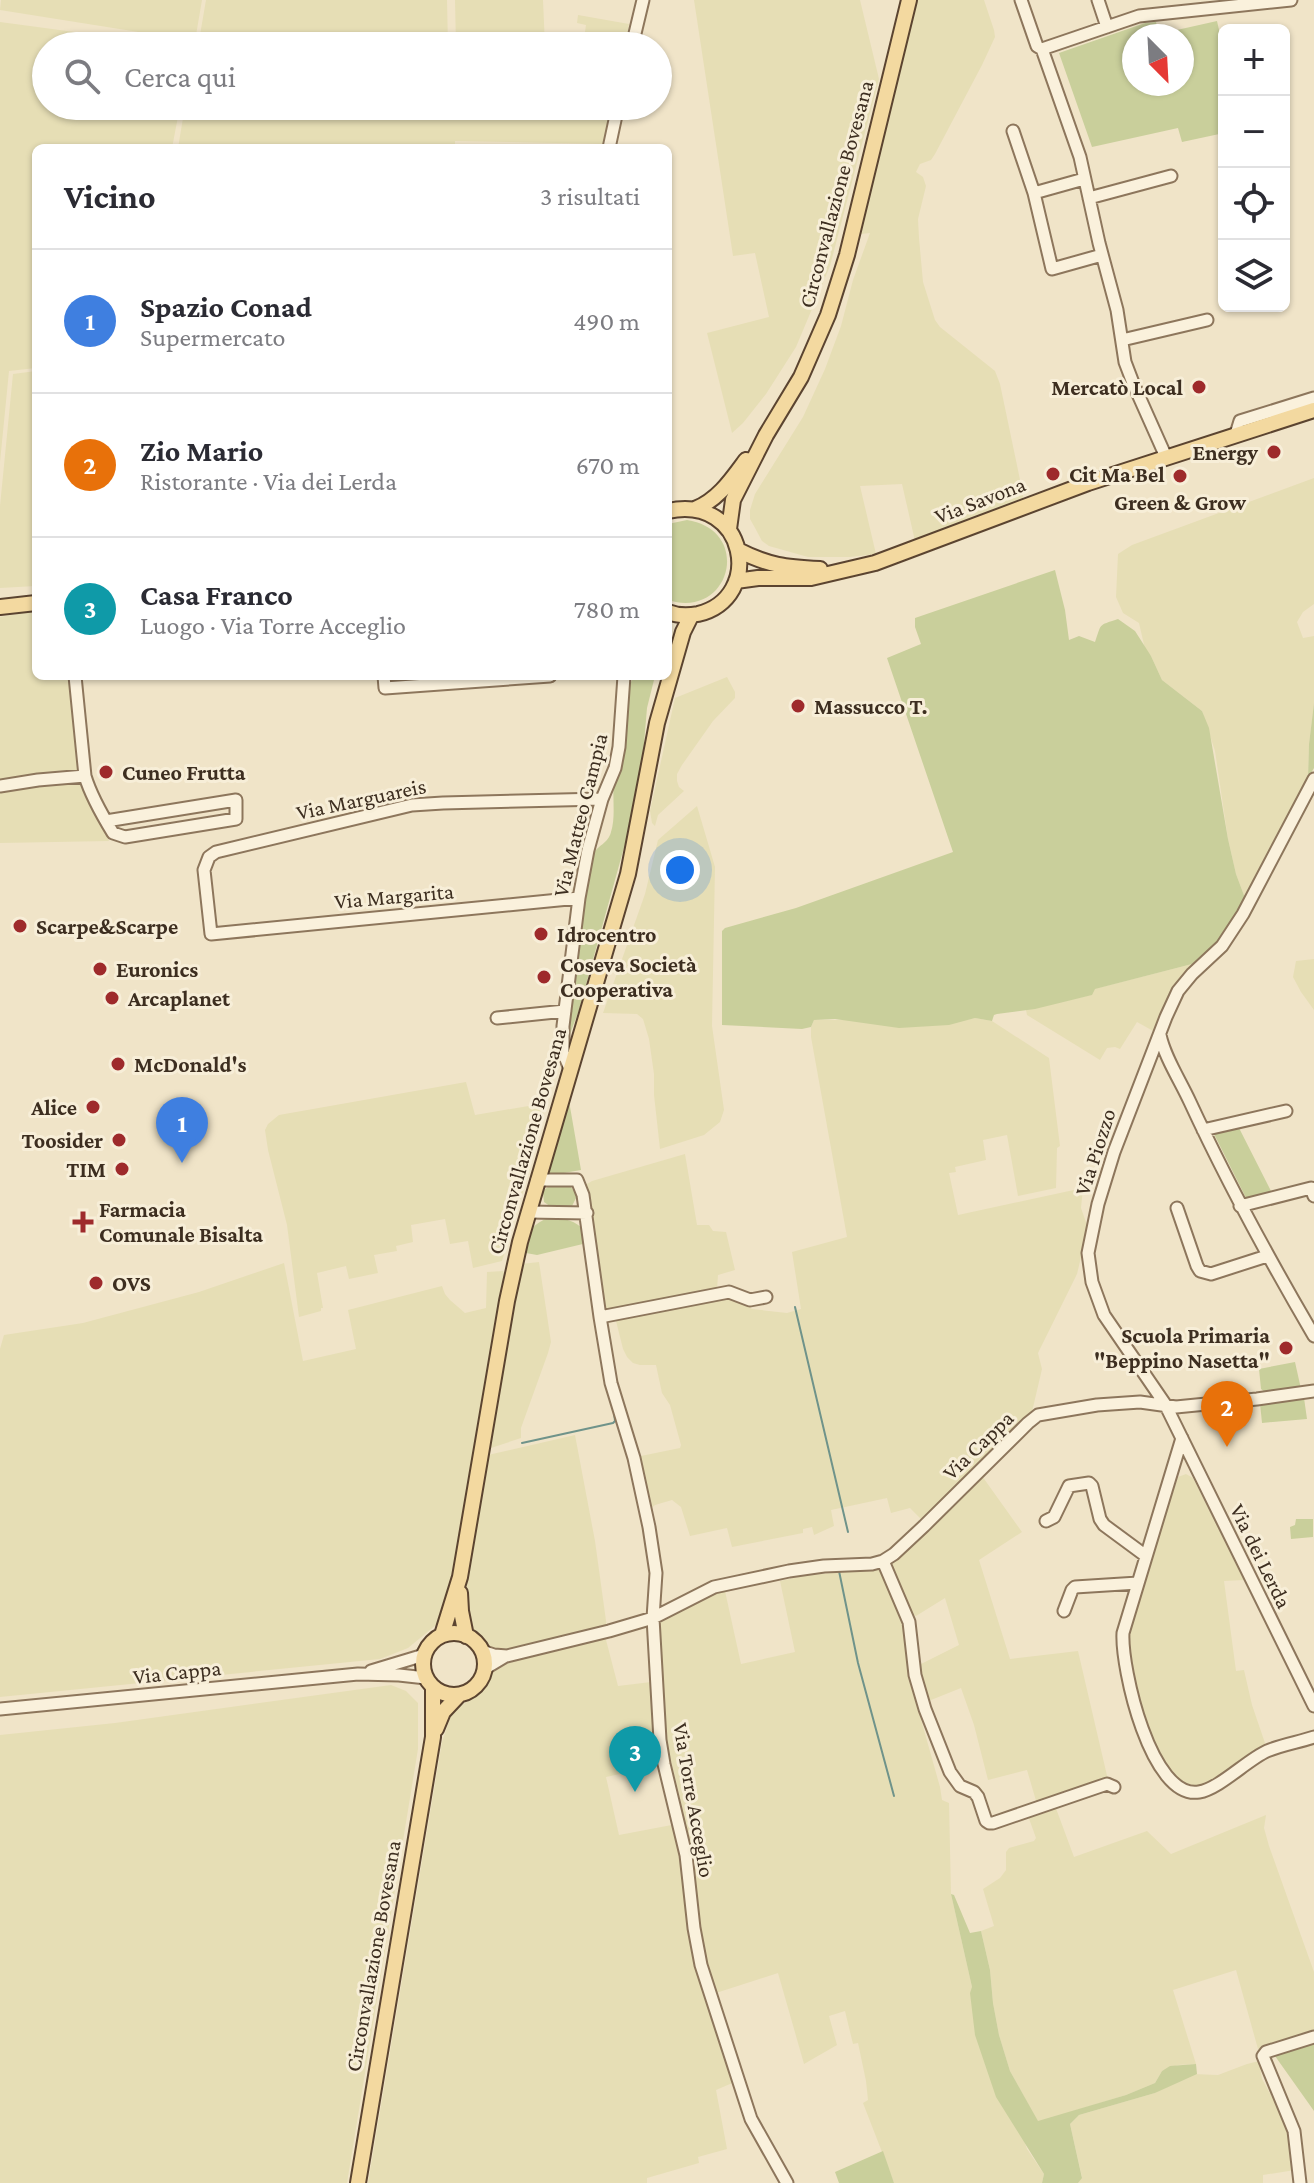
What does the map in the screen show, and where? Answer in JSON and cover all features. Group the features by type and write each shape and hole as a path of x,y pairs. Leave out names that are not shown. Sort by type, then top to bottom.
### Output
{"main road":[{"name":"Circonvallazione Bovesana","path":"729,529 733,500 766,435 801,377 828,315 847,255 909,0"},
{"name":"Via Savona","path":"736,581 811,578 902,554 1088,483 1314,410"},
{"name":"Circonvallazione Bovesana","path":"695,509 708,504 726,487 766,435"},
{"path":"672,510 695,509 708,513 729,529 738,550 739,571 729,594 718,605 691,616 672,613"},
{"name":"Via Savona","path":"738,550 764,563 788,568 844,570"},
{"path":"0,607 32,603"},
{"name":"Circonvallazione Bovesana","path":"672,660 691,616"},
{"name":"Circonvallazione Bovesana","path":"442,1635 460,1577 507,1301 537,1180 628,874 665,680"},
{"name":"Circonvallazione Bovesana","path":"460,1577 461,1611 466,1636"},
{"path":"442,1635 466,1636 482,1651 484,1669 476,1686 459,1695 441,1693 430,1683 423,1670 424,1655 442,1635"},
{"name":"Circonvallazione Bovesana","path":"430,1683 433,1737"},
{"name":"Circonvallazione Bovesana","path":"358,2183 433,1737 443,1712 459,1695"}],"street":[{"path":"635,32 643,0"},
{"path":"1021,0 1080,157 1117,310 1125,362 1166,457"},
{"path":"1098,0 1107,27"},
{"path":"1044,55 1143,15 1291,0"},
{"path":"610,144 615,120"},
{"path":"1013,131 1034,193 1052,269 1102,255"},
{"path":"1089,198 1171,176"},
{"path":"1034,193 1084,179"},
{"path":"1122,340 1207,320"},
{"path":"1236,434 1240,421 1314,398"},
{"path":"75,680 85,776 106,821 113,833 125,837 236,819 236,800 106,821"},
{"path":"384,680 385,688 495,680"},
{"name":"Via Matteo Campia","path":"570,1069 563,1052 565,1011 579,898 602,799 615,768 622,729 624,680"},
{"path":"0,786 85,776"},
{"name":"Via Piozzo","path":"1182,1438 1165,1404 1104,1315 1089,1267 1090,1234 1114,1152 1178,991 1222,946 1243,914 1314,779"},
{"name":"Via Marguareis","path":"211,934 204,870 209,857 216,852 412,805 602,799"},
{"name":"Via Margarita","path":"211,934 579,898"},
{"path":"497,1018 565,1011"},
{"path":"1160,1034 1165,1054 1240,1206 1314,1336"},
{"path":"1155,1048 1161,1060 1177,1074"},
{"path":"1146,1070 1164,1067 1177,1074"},
{"path":"1203,1130 1286,1111"},
{"name":"Via Torre Acceglio","path":"537,1180 577,1180 587,1213 611,1383 634,1458 656,1573 653,1618 660,1740 686,1855 701,1965 751,2119 787,2183"},
{"path":"1240,1206 1311,1188 1314,1196"},
{"path":"1177,1208 1200,1271 1211,1274 1267,1256"},
{"path":"528,1212 587,1213"},
{"path":"600,1317 729,1292 750,1300 766,1297"},
{"name":"Via Cappa","path":"883,1561 924,1526 1038,1415 1097,1405 1140,1402 1176,1407 1314,1391"},
{"path":"1182,1438 1123,1633 1124,1658 1141,1728 1173,1785 1186,1792 1201,1792 1266,1751 1314,1737"},
{"name":"Via dei Lerda","path":"1182,1438 1314,1705"},
{"path":"1173,1468 1195,1466"},
{"path":"1046,1521 1054,1517 1069,1486 1089,1483 1104,1525 1146,1556"},
{"path":"484,1669 507,1656 653,1618 724,1584 812,1567 883,1561 909,1622 915,1675 925,1709 950,1772 960,1786 978,1797 986,1821 993,1823 1107,1784 1114,1787"},
{"path":"1064,1611 1075,1587 1138,1583"},
{"path":"482,1651 507,1656"},
{"path":"358,1674 424,1655"},
{"path":"358,1674 399,1675 430,1683"},
{"name":"Via Cappa","path":"0,1709 358,1674"},
{"path":"1300,2183 1294,2131 1263,2056 1266,2052 1314,2037"}],"shaded area":[{"path":"1,0 202,0 197,32 138,32 0,10"},
{"path":"206,0 447,0 448,32 201,32"},
{"path":"455,0 543,0 544,32 456,32"},
{"path":"694,0 860,0 879,79 830,266 796,347 766,394 732,433 707,333 769,317 755,253 733,256"},
{"path":"916,0 984,0 994,30 995,37 982,65 935,154 931,160 920,164 916,172 923,177 926,186 918,219 919,238 923,282 935,320 995,371 1023,501 915,541 902,484 860,486 876,554 808,557 769,546 762,541 750,519 750,510 755,494 803,417 841,326 870,233 861,234 861,227"},
{"path":"578,15 629,24 628,32 585,32 586,25 577,23"},
{"path":"0,22 75,32 32,32 32,120 177,120 173,144 32,144 32,368 9,371 0,462"},
{"path":"183,120 610,120 604,144 455,141 455,144 179,144"},
{"path":"32,372 32,586 0,588 0,506 13,374"},
{"path":"1314,478 1314,604 1303,612 1297,622 1303,638 1314,636 1314,703 1308,778 1264,869 1245,898 1228,839 1215,751 1202,711 1162,680 1145,649 1139,623 1123,613 1116,597 1118,554 1132,545"},
{"path":"32,612 32,680 69,680 78,773 109,841 0,843 0,617"},
{"path":"727,677 735,698 713,721 682,765 677,781 684,791 658,815 655,826 650,811 675,698"},
{"path":"697,806 715,867 712,1026 724,1110 720,1122 704,1135 660,1149 654,1074 643,1019 637,1014 603,1013 645,894 658,840"},
{"path":"1314,959 1314,1010 1293,977 1296,961"},
{"path":"1192,964 1174,991 1155,1032 1137,1022 1120,1049 1107,1048 1100,1060 1027,1015 1026,1010 1091,995 1094,989"},
{"path":"975,1018 992,1021 1049,1058 1060,1146 1057,1148 1056,1188 1018,1196 1007,1135 983,1140 986,1160 955,1167 956,1172 949,1173 958,1215 1083,1188 1081,1208 1088,1228 1077,1274 1038,1353 1042,1369 1031,1416 925,1520 910,1508 891,1513 887,1498 831,1510 834,1526 814,1535 812,1527 803,1529 803,1533 732,1547 727,1528 690,1536 681,1507 672,1500 655,1505 648,1511 636,1457 680,1448 681,1445 670,1405 662,1393 656,1365 640,1365 627,1357 615,1317 729,1295 752,1309 787,1313 801,1309 792,1252 847,1237 811,1037 814,1020"},
{"path":"466,1082 475,1115 546,1103 502,1261 473,1268 468,1241 450,1244 445,1219 411,1225 413,1242 396,1246 397,1251 374,1255 378,1273 349,1279 346,1266 317,1273 323,1308 299,1317 287,1225 268,1150 265,1130 268,1124 279,1115"},
{"path":"685,1154 697,1225 709,1225 713,1231 726,1232 735,1270 718,1275 717,1290 605,1312 587,1184"},
{"path":"539,1262 551,1342 521,1428 521,1438 491,1448 490,1438 515,1287 521,1264"},
{"path":"284,1263 303,1361 356,1349 348,1310 442,1286 450,1300 465,1313 486,1308 487,1272 503,1271 505,1275 448,1600 436,1625 408,1648 380,1659 0,1697 0,1349 4,1335 83,1323 199,1292"},
{"path":"575,1435 607,1628 504,1652 489,1650 474,1635 465,1607 466,1580 488,1455"},
{"path":"1186,1474 1193,1478 1244,1580 1224,1581 1236,1671 1244,1670 1266,1746 1198,1787 1184,1785 1174,1778 1161,1756 1146,1726 1127,1654 1128,1636 1178,1477"},
{"path":"982,1476 1022,1532 979,1560 1010,1659 1078,1651 1108,1780 1037,1804 1027,1770 988,1780 961,1688 926,1702 917,1666 959,1645 945,1598 916,1616 911,1613 891,1564"},
{"path":"881,1569 901,1610 915,1698 942,1800 949,1803 951,1894 972,1987 1027,2149 1044,2174 1042,2183 894,2183 863,2103 868,2100 866,2081 858,2043 853,2044 845,2011 829,2016 837,2045 804,2064 778,1973 716,1993 705,1953 663,1717 656,1621 712,1593 725,1591 741,1664 795,1652 780,1581 808,1575"},
{"path":"605,1636 618,1686 651,1682 661,1765 606,1777 619,1835 677,1824 694,1951 708,2005 737,2081 716,2090 727,2149 698,2157 699,2163 647,2178 647,2183 368,2183 442,1742 451,1715 478,1695 495,1667"},
{"path":"391,1685 406,1691 418,1703 418,1749 347,2183 0,2183 0,1735 115,1723"},
{"path":"1054,1803 1074,1857 1147,1831 1171,1854 1266,1815 1264,1828 1269,1846 1314,1972 1314,2032 1258,2049 1236,1970 1173,1990 1196,2064 1178,2065 1162,2071 1155,2083 1126,2095 1038,2122 1010,2071 999,2035 981,1931 994,1926 983,1889 1006,1870 1006,1852 1009,1848 1036,1838 1027,1813"},
{"path":"1259,2061 1262,2079 1289,2128 1295,2170 1263,2175 1263,2183 1078,2183 1082,2177 1070,2124 1079,2115 1155,2093 1193,2074 1218,2075"}],"green space":[{"path":"1217,21 1218,134 1182,142 1178,128 1092,147 1059,53 1122,31 1122,96 1194,96 1194,26"},
{"path":"687,520 708,527 721,540 727,555 726,571 719,586 707,597 690,603 672,601 672,523"},
{"path":"1055,570 1069,640 1079,636 1095,642 1101,626 1118,619 1135,631 1162,680 1202,711 1209,728 1236,874 1245,898 1243,908 1219,943 1192,964 1095,989 1092,995 1035,1009 997,1014 992,1021 975,1018 949,1025 899,1028 835,1019 814,1020 811,1027 802,1029 722,1025 722,931 725,928 796,908 953,852 887,658 921,644 915,618"},
{"path":"632,680 654,680 647,708 642,767 628,833 570,1034 568,1018 592,856 610,836 614,782 624,744"},
{"path":"1314,703 1314,768 1308,778 1309,744"},
{"path":"569,1101 581,1170 552,1175 548,1171"},
{"path":"1238,1126 1272,1193 1247,1200 1213,1132"},
{"path":"566,1184 577,1196 572,1206 554,1209 544,1202 543,1192 547,1187"},
{"path":"549,1218 574,1222 586,1232 587,1243 537,1255 526,1253 531,1231"},
{"path":"1295,1362 1301,1389 1269,1395 1261,1389 1259,1369"},
{"path":"1304,1398 1307,1419 1262,1423 1260,1403"},
{"path":"1296,1519 1313,1519 1313,1537 1291,1539 1290,1527 1295,1525"},
{"path":"951,1894 970,1933 981,1931 999,2035 1010,2071 1038,2121 1126,2095 1155,2083 1162,2071 1170,2066 1196,2064 1197,2074 1155,2093 1079,2115 1070,2124 1082,2178 1078,2183 1042,2183 1044,2174 996,2097 975,2035 972,1987"},
{"path":"1314,2043 1314,2111 1275,2056"},
{"path":"883,2151 894,2183 839,2183 835,2172"}],"waterway":[{"path":"795,1307 848,1532"},
{"path":"522,1443 613,1423 614,1412"},
{"path":"839,1571 858,1663 894,1796"}],"place":[{"name":"Mercatò Local","path":"1199,387"},
{"name":"Energy","path":"1274,452"},
{"name":"Cit Ma Bel","path":"1053,474"},
{"name":"Green & Grow","path":"1180,476"},
{"name":"Massucco T.","path":"798,706"},
{"name":"Cuneo Frutta","path":"106,772"},
{"name":"Scarpe&Scarpe","path":"20,926"},
{"name":"Idrocentro","path":"541,934"},
{"name":"Euronics","path":"100,969"},
{"name":"Coseva Società Cooperativa","path":"544,977"},
{"name":"Arcaplanet","path":"112,998"},
{"name":"McDonald's","path":"118,1064"},
{"name":"Alice","path":"93,1107"},
{"name":"Toosider","path":"119,1140"},
{"name":"Spazio Conad","path":"182,1163"},
{"name":"TIM","path":"122,1169"},
{"name":"Farmacia Comunale Bisalta","path":"83,1222"},
{"name":"OVS","path":"96,1283"},
{"name":"Scuola Primaria \"Beppino Nasetta\"","path":"1286,1348"},
{"name":"Zio Mario","path":"1227,1447"},
{"name":"Casa Franco","path":"635,1792"}]}
